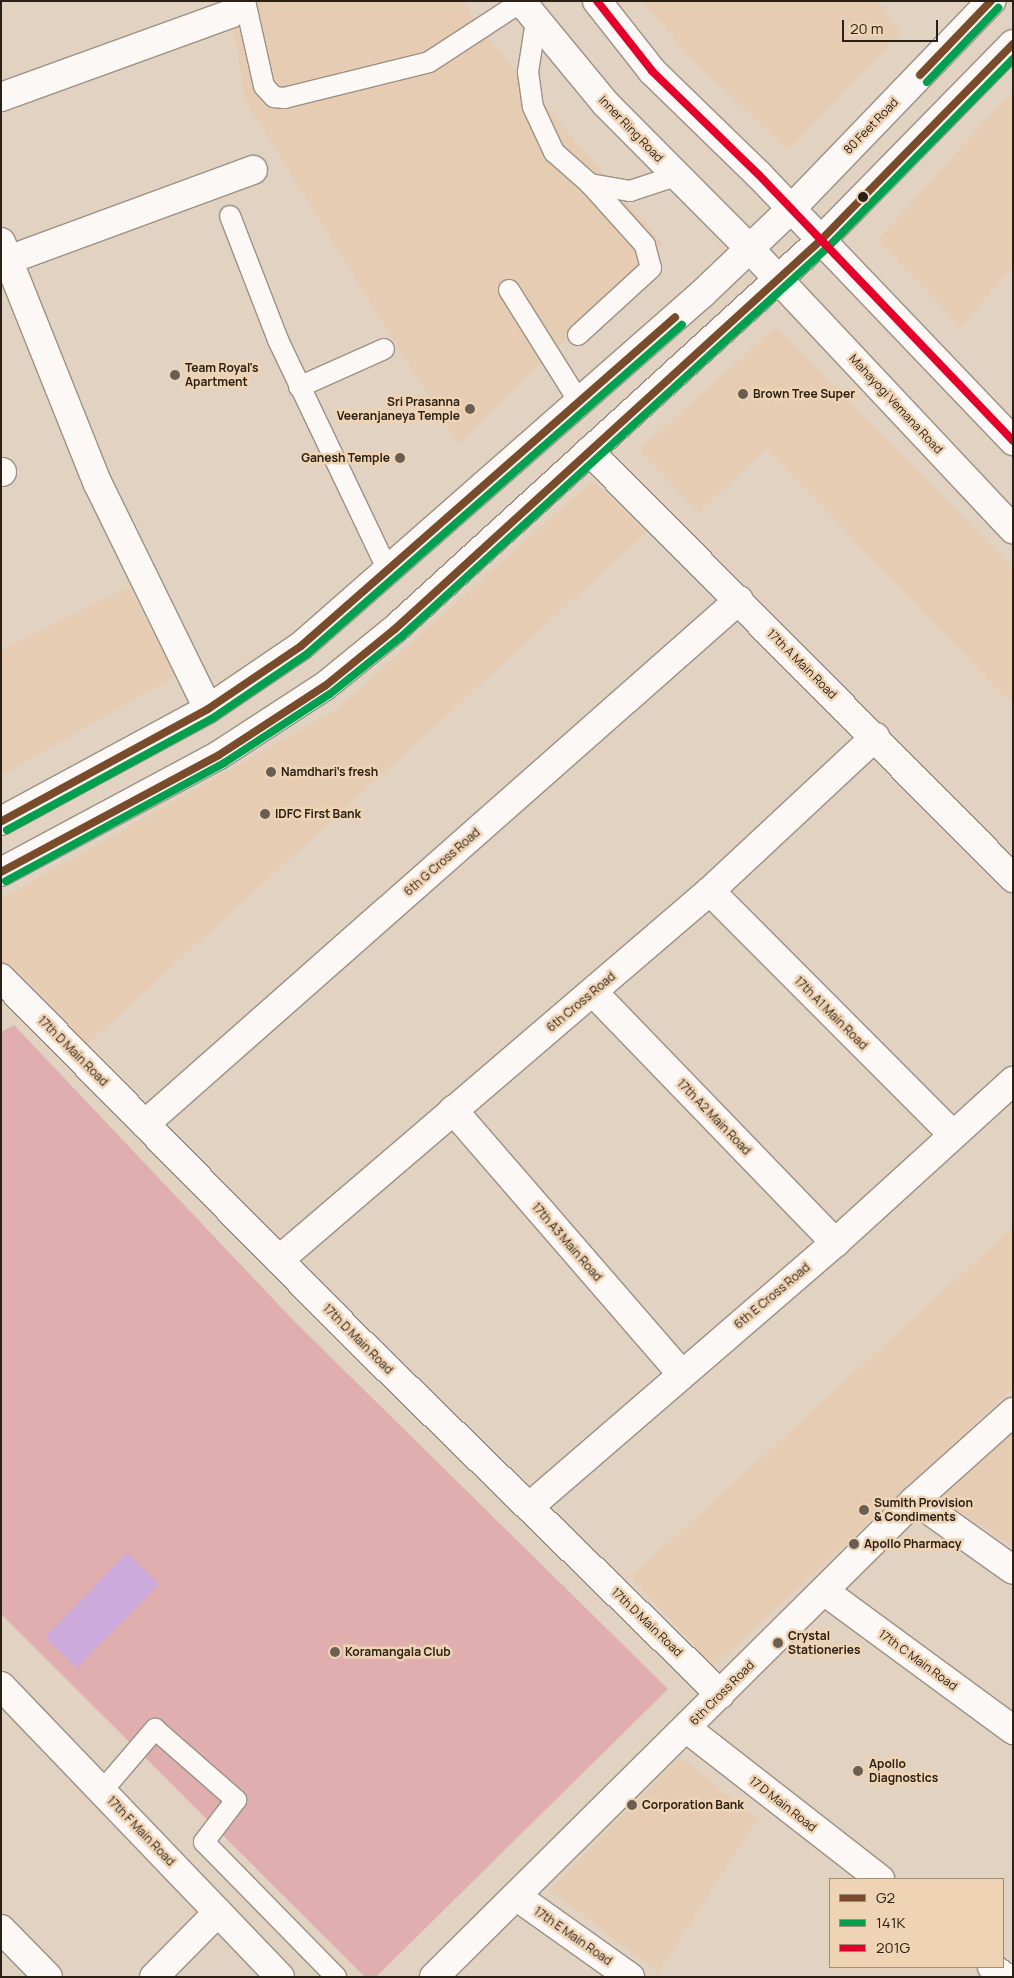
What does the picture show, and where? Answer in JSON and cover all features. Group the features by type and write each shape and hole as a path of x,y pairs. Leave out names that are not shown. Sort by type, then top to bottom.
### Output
{"street":[{"path":"597,1 652,71 791,209 1013,441"},
{"name":"80 Feet Road","path":"1,821 208,709 301,646 791,209 991,1"},
{"path":"1,97 237,7"},
{"name":"Inner Ring Road","path":"526,8 606,104 749,248"},
{"path":"1,872 219,755 325,686 589,451 821,240 1013,44"},
{"path":"208,709 98,484 5,251 253,170"},
{"name":"Mahayogi Vemana Road","path":"749,248 1013,529"},
{"name":"17th A Main Road","path":"589,451 875,736 1013,878"},
{"name":"6th G Cross Road","path":"145,1124 739,600"},
{"name":"6th Cross Road","path":"278,1260 710,891 875,736"},
{"name":"17th A1 Main Road","path":"710,891 952,1134"},
{"name":"17th D Main Road","path":"1,978 278,1260 720,1694"},
{"name":"17th A2 Main Road","path":"593,992 835,1243"},
{"name":"6th E Cross Road","path":"529,1507 681,1373 835,1243 952,1134 1013,1081"},
{"name":"17th A3 Main Road","path":"453,1110 681,1373"},
{"name":"6th Cross Road","path":"434,1977 915,1500 1013,1412"},
{"path":"915,1500 1013,1570"},
{"name":"17th C Main Road","path":"824,1591 1013,1730"},
{"name":"17th F Main Road","path":"1,1686 280,1977"},
{"name":"17 D Main Road","path":"686,1728 879,1878"},
{"name":"17th E Main Road","path":"516,1896 630,1977"},
{"path":"154,1977 218,1912"},
{"path":"1,1928 48,1977"},
{"path":"993,1968 1005,1977"}],"lane":[{"path":"237,7 264,86 274,97 284,98 429,62 526,8 528,72 532,107 554,152 590,184 645,245 651,268 578,335"},
{"path":"590,184 630,191 676,176"},
{"path":"230,216 299,387 387,569"},
{"path":"509,290 578,400"},
{"path":"299,387 384,349"},
{"path":"102,1791 155,1730 236,1800 207,1833 204,1842 336,1977"}],"shaded area":[{"path":"229,1 463,1 485,34 663,244 458,444 245,100"},
{"path":"642,1 877,1 901,33 788,150 692,59"},
{"path":"1013,90 1013,265 961,327 878,240"},
{"path":"776,327 1013,568 1013,705 766,448 699,513 639,450"},
{"path":"592,481 649,530 85,1046 1,962 1,899 337,709"},
{"path":"129,587 175,676 1,776 1,650"},
{"name":"Koramangala Club","path":"14,1025 293,1320 668,1689 376,1977 365,1977 1,1614 1,1032"},
{"path":"1013,1227 1013,1388 713,1667 631,1577"},
{"path":"1013,1424 1013,1547 934,1494"},
{"path":"127,1553 159,1584 77,1668 45,1637"},
{"path":"680,1757 758,1819 658,1972 550,1890"}],"transit line":[{"name":"201G","path":"597,1 652,71 759,175 1013,441"},
{"name":"G2","path":"920,75 991,1"},
{"name":"141K","path":"927,82 998,8"},
{"name":"G2","path":"1,872 219,755 325,686 395,629 821,240 1013,44"},
{"name":"141K","path":"6,881 224,763 330,694 401,637 828,247 1013,59"},
{"name":"G2","path":"2,821 208,709 301,646 675,317"},
{"name":"141K","path":"7,830 213,718 307,654 682,325"}],"place":[{"name":"Team Royal's Apartment","path":"175,375"},
{"name":"Brown Tree Super","path":"743,394"},
{"name":"Sri Prasanna Veeranjaneya Temple","path":"470,409"},
{"name":"Ganesh Temple","path":"400,458"},
{"name":"Namdhari's fresh","path":"271,772"},
{"name":"IDFC First Bank","path":"265,814"},
{"name":"Sumith Provision & Condiments","path":"864,1510"},
{"name":"Apollo Pharmacy","path":"854,1544"},
{"name":"Crystal Stationeries","path":"778,1643"},
{"name":"Koramangala Club","path":"335,1652"},
{"name":"Apollo Diagnostics","path":"858,1771"},
{"name":"Corporation Bank","path":"632,1805"}]}
